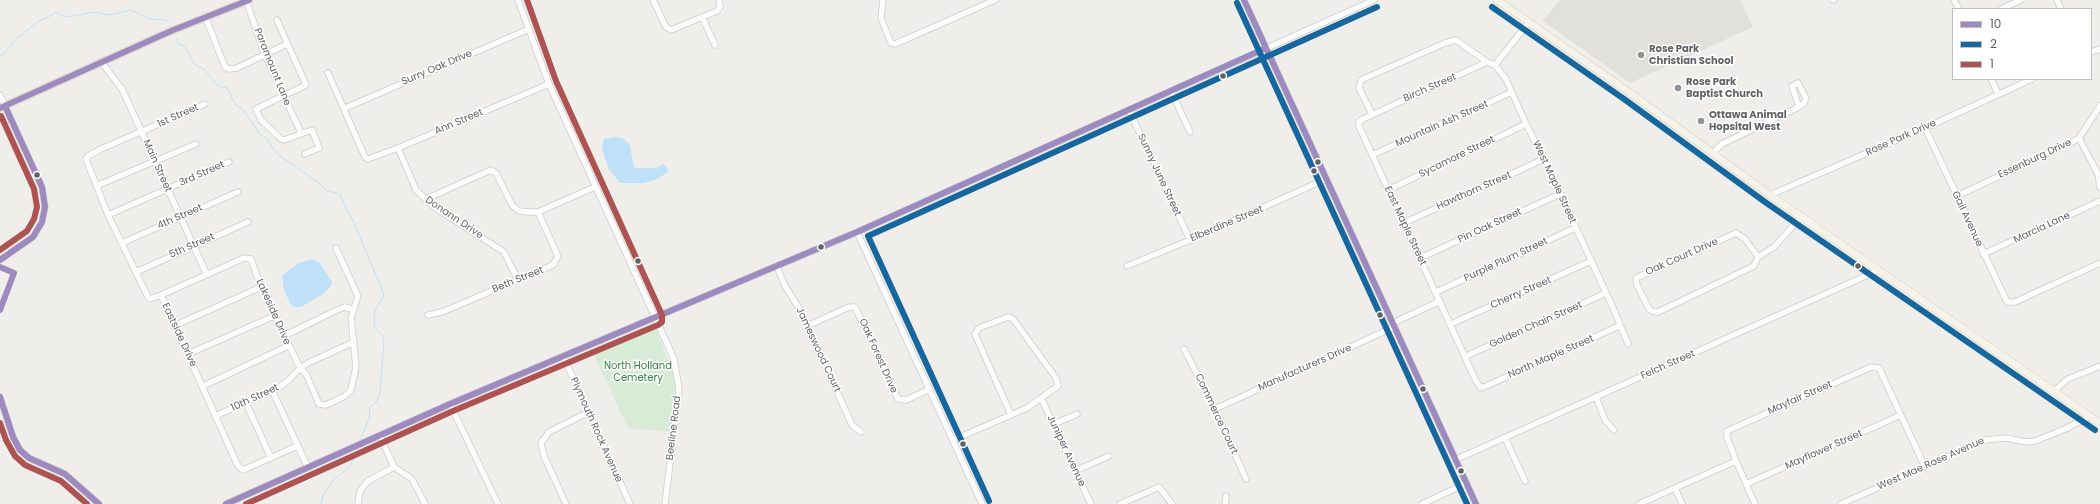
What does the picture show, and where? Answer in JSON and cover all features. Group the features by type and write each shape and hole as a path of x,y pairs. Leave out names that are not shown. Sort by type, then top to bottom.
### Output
{"main road":[{"path":"3,107 205,16 247,0"},
{"path":"1497,0 1629,92 1770,195 2100,423"}],"street":[{"name":"Paramount Lane","path":"247,0 265,55 301,133"},
{"name":"Beeline Road","path":"518,0 549,84 674,359 678,379 665,504"},
{"path":"653,0 666,27 671,30 702,17 720,7 719,0"},
{"path":"883,0 881,18 892,42 895,44 995,0"},
{"path":"1244,0 1457,459 1476,504"},
{"path":"226,504 450,404 857,232 1374,0"},
{"path":"2003,8 2021,0"},
{"path":"205,16 226,67 229,69 233,70 287,44"},
{"path":"702,17 715,45"},
{"path":"276,20 306,85 256,109 261,120 281,139 284,140 312,130 320,148 306,154"},
{"path":"1372,114 1359,85 1361,80 1456,40 1487,62 1495,65 1529,22"},
{"name":"Surry Oak Drive","path":"344,108 529,29"},
{"name":"Birch Street","path":"1372,114 1487,62"},
{"name":"Main Street","path":"102,63 122,88 206,273"},
{"name":"West Maple Street","path":"1495,65 1506,79 1619,321 1619,326 1628,344"},
{"path":"328,73 344,108"},
{"path":"1991,80 1998,94"},
{"name":"Rose Park Drive","path":"1770,195 1925,128 2030,80"},
{"name":"Ann Street","path":"344,108 365,157 368,159 398,148 549,84"},
{"path":"1171,91 1190,132"},
{"name":"Mountain Ash Street","path":"1372,155 1512,92"},
{"path":"0,95 3,107 42,187 45,207 42,222 33,237 0,260"},
{"name":"1st Street","path":"86,159 88,156 205,104"},
{"name":"Essenburg Drive","path":"1957,196 2079,138 2100,106"},
{"path":"1713,153 1722,144 1799,107"},
{"name":"Sunny June Street","path":"1128,110 1190,240"},
{"name":"East Maple Street","path":"1372,114 1362,119 1359,122 1359,126 1466,356 1476,381 1481,388"},
{"name":"Sycamore Street","path":"1388,190 1526,124"},
{"name":"Gail Avenue","path":"1925,128 1983,254 2007,302 2015,302 2100,263"},
{"path":"2079,138 2098,174 2100,187"},
{"path":"96,186 196,144"},
{"name":"Donann Drive","path":"398,148 416,190 434,207 504,252 518,280"},
{"name":"Eastside Drive","path":"86,159 108,215 148,297 150,298 161,295 240,469 271,458 297,446"},
{"name":"Hawthorn Street","path":"1404,223 1544,160"},
{"name":"3rd Street","path":"108,215 229,162"},
{"path":"426,198 491,170 496,173 512,205 515,208 528,212 538,212 595,186"},
{"name":"Elberdine Street","path":"1127,266 1190,240 1326,179"},
{"name":"4th Street","path":"122,243 238,192"},
{"name":"Pin Oak Street","path":"1420,258 1560,194"},
{"name":"Marcia Lane","path":"1983,254 2100,201"},
{"name":"Beth Street","path":"428,315 442,312 548,268 556,261 558,256 538,212"},
{"name":"Oak Court Drive","path":"1758,257 1745,239 1736,233 1639,276 1636,279 1649,309 1655,312 1750,269 1754,266 1758,257 1774,247 1802,216"},
{"name":"5th Street","path":"136,272 193,245 248,222"},
{"name":"Purple Plum Street","path":"1436,292 1575,228"},
{"path":"857,232 982,504"},
{"path":"336,248 356,292 356,300 352,309 351,327 354,342"},
{"name":"Lakeside Drive","path":"206,273 248,258 251,259 261,287 288,346 300,368 306,374 319,404 326,405 345,396 351,390 356,367 354,342"},
{"name":"Cherry Street","path":"1451,324 1591,261"},
{"name":"Jameswood Court","path":"777,267 784,286 807,326 852,425 861,432"},
{"name":"Felch Street","path":"1457,459 1879,270"},
{"path":"161,295 206,273"},
{"path":"174,326 261,287"},
{"name":"Golden Chain Street","path":"1466,356 1606,293"},
{"name":"Manufacturers Drive","path":"1215,409 1394,325 1440,301"},
{"path":"284,336 337,310 346,307 352,309"},
{"name":"Oak Forest Drive","path":"807,326 849,307 855,307 898,399 906,400 930,389"},
{"path":"188,354 274,316"},
{"path":"953,440 1011,415 1055,389 1058,382 1013,319 1008,317 976,331 977,339 1011,415"},
{"name":"North Maple Street","path":"1481,388 1619,326"},
{"name":"10th Street","path":"216,416 272,390 289,380 300,368 325,354 354,342"},
{"path":"202,386 288,346"},
{"name":"Commerce Court","path":"1184,349 1215,409 1246,479"},
{"name":"Plymouth Rock Avenue","path":"563,356 630,504"},
{"name":"Mayfair Street","path":"1736,461 1727,437 1727,432 1874,366 1879,368 1901,415"},
{"path":"2054,391 2068,379 2100,366"},
{"path":"272,390 308,468"},
{"path":"0,397 13,437 20,450 29,458 65,474 99,504"},
{"path":"1596,397 1605,420 1614,430"},
{"name":"Juniper Avenue","path":"1041,398 1091,504"},
{"path":"246,403 271,458"},
{"path":"450,404 498,504"},
{"path":"566,504 544,456 542,443 549,432 589,412"},
{"path":"1054,424 1077,414"},
{"path":"1901,415 1925,467"},
{"name":"Mayflower Street","path":"1746,484 1901,415"},
{"name":"West Mae Rose Avenue","path":"1840,504 1984,440 2006,438 2027,442 2035,441 2065,429 2090,416"},
{"path":"380,436 394,467 412,479 425,504"},
{"path":"1505,438 1525,481"},
{"path":"1075,471 1109,456"},
{"path":"1640,504 1736,461 1755,504"},
{"path":"358,504 360,491 364,485 374,477 394,467"},
{"path":"1422,504 1467,483"},
{"path":"1120,504 1159,487 1172,504"},
{"path":"1675,488 1682,504"},
{"path":"1224,504 1226,496"}],"shaded area":[{"name":"Rose Park Christian School","path":"1560,0 1740,0 1753,27 1630,83 1543,21"}],"green space":[{"name":"North Holland Cemetery","path":"652,326 655,327 674,375 675,384 670,432 628,428 593,353"}],"water":[{"path":"615,137 623,138 630,145 633,164 636,168 656,168 664,164 668,172 657,179 644,183 620,183 609,169 602,149 604,139"},
{"path":"313,259 319,262 327,274 332,282 331,286 323,294 301,307 295,307 291,305 284,290 282,277 286,272 299,263"}],"waterway":[{"path":"0,55 3,55 15,40 39,21 56,13 68,17 95,12 110,15 131,10 150,19 169,22"},
{"path":"176,39 179,44 185,47 194,64 204,69 218,86 227,88 235,104 244,111 259,133 268,140 273,149 280,156 319,183 326,190 340,194 353,220 384,295 375,311 374,321 375,328 382,335 384,342 380,393 376,402 370,407 369,419 360,441"},
{"path":"321,504 323,495 333,481 350,466 356,453"}],"transit line":[{"name":"10","path":"0,108 171,31 249,0"},
{"name":"1","path":"246,504 453,411 662,322 662,315 556,81 527,0"},
{"name":"10","path":"1244,0 1476,504"},
{"name":"2","path":"1237,3 1467,504"},
{"name":"2","path":"989,501 868,236 1377,7"},
{"name":"2","path":"1492,7 1624,99 1765,202 2095,430"},
{"name":"10","path":"226,504 450,404 857,232 1266,48"},
{"name":"10","path":"0,260 33,237 42,222 45,207 42,187 5,106"},
{"name":"1","path":"0,250 27,231 34,219 37,207 34,189 1,116"},
{"name":"10","path":"0,267 14,273 0,310"},
{"name":"10","path":"0,397 13,437 20,450 29,458 65,474 99,504"},
{"name":"1","path":"0,423 6,440 15,456 25,465 61,481 87,504"}],"place":[{"name":"Rose Park Christian School","path":"1641,55"},
{"name":"Rose Park Baptist Church","path":"1678,88"},
{"name":"Ottawa Animal Hopsital West","path":"1701,121"}]}
